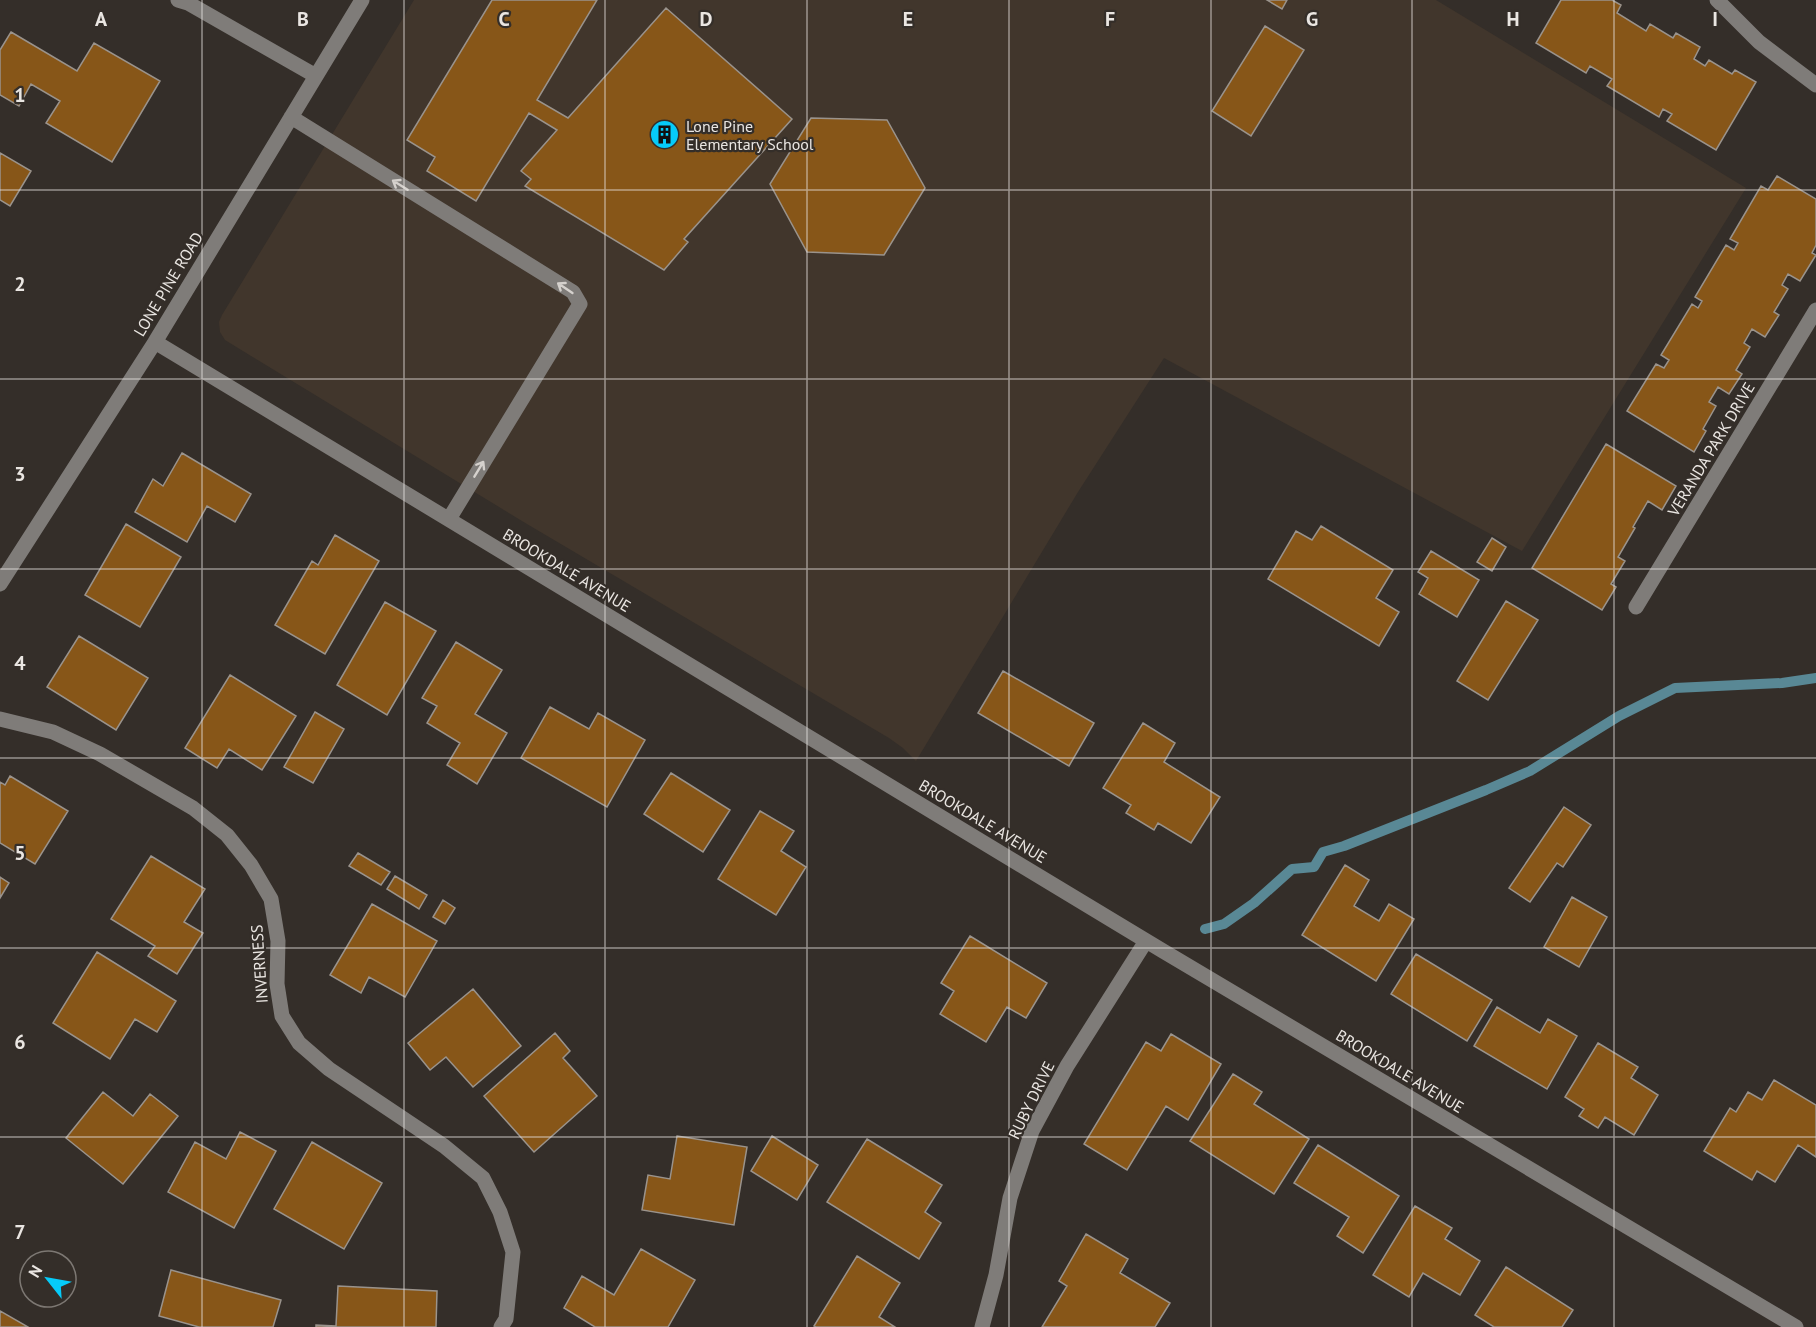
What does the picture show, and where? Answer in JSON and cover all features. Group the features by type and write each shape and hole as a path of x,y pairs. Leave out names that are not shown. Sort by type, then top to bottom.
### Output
{"street":[{"path":"178,0 188,3 316,76"},
{"name":"LONE PINE ROAD","path":"0,584 155,342 362,0"},
{"path":"1717,0 1759,42 1816,85"},
{"path":"291,117 573,292 580,304 449,519"},
{"name":"VERANDA PARK DRIVE","path":"1636,607 1816,310"},
{"name":"BROOKDALE AVENUE","path":"155,342 1146,941 1796,1327"},
{"name":"INVERNESS","path":"0,719 53,732 100,754 193,808 227,835 250,865 271,899 278,941 278,984 282,1016 299,1043 329,1069 444,1146 483,1178 500,1212 513,1252 506,1319 501,1327"},
{"name":"RUBY DRIVE","path":"982,1327 996,1275 1010,1197 1032,1131 1067,1066 1146,941"}],"shaded area":[{"path":"414,0 1436,0 1746,188 1522,551 1164,358 1078,492 916,761 889,738 527,524 225,340 220,332 219,322 222,315"}],"building":[{"name":"Lone Pine Elementary School","path":"492,0 597,0 537,100 568,118 666,8 792,119 684,239 688,242 664,270 525,186 531,179 521,171 557,130 529,113 476,201 427,171 435,157 407,140"},
{"path":"1267,0 1287,0 1282,9"},
{"path":"1561,0 1612,0 1621,5 1617,13 1646,31 1650,24 1673,38 1676,33 1700,47 1694,59 1705,66 1709,60 1732,74 1735,70 1756,82 1716,150 1667,121 1672,114 1663,109 1659,117 1607,86 1612,79 1590,66 1586,73 1536,43"},
{"path":"1265,26 1304,50 1251,136 1212,111"},
{"path":"11,32 77,71 94,43 160,81 112,162 46,123 60,101 31,84 19,106 0,95 0,50"},
{"path":"811,118 887,120 925,188 884,255 807,252 770,184"},
{"path":"0,153 31,171 10,206 0,200"},
{"path":"1777,176 1816,199 1816,245 1812,253 1816,255 1800,281 1788,274 1782,285 1788,289 1774,312 1779,315 1765,337 1752,329 1744,343 1750,347 1736,370 1742,374 1729,394 1718,387 1709,402 1716,406 1703,429 1706,431 1694,452 1627,411 1656,364 1664,368 1669,360 1661,355 1692,304 1698,308 1702,301 1695,297 1726,245 1734,250 1738,243 1730,239 1761,186 1768,190"},
{"path":"1606,444 1676,486 1662,510 1648,501 1618,557 1625,561 1611,584 1616,587 1602,610 1532,568"},
{"path":"182,453 251,494 235,522 207,506 187,542 135,512 153,479 163,486"},
{"path":"126,524 181,557 140,627 85,595"},
{"path":"1321,526 1393,570 1376,598 1399,612 1379,646 1268,579 1296,531 1312,540"},
{"path":"335,535 379,561 325,654 275,625 312,561 318,565"},
{"path":"1492,538 1506,547 1492,571 1477,562"},
{"path":"1431,551 1479,580 1457,617 1419,594 1428,578 1418,572"},
{"path":"1506,601 1538,620 1488,700 1457,681"},
{"path":"385,602 436,631 387,715 337,685"},
{"path":"79,636 148,678 116,730 47,687"},
{"path":"456,642 502,670 475,714 507,733 477,784 447,765 460,743 427,723 437,706 422,698"},
{"path":"1003,671 1094,723 1069,766 978,713"},
{"path":"230,675 296,716 262,770 229,749 217,768 185,748"},
{"path":"550,707 589,729 598,713 645,740 607,807 521,758"},
{"path":"315,712 344,729 313,783 284,767"},
{"path":"1143,723 1175,743 1164,762 1220,797 1191,843 1158,823 1154,830 1126,813 1131,805 1103,788"},
{"path":"671,773 730,810 703,852 644,814"},
{"path":"10,776 68,811 35,864 0,843 0,782 5,785"},
{"path":"1564,807 1591,825 1563,867 1557,863 1530,902 1509,888"},
{"path":"760,811 794,831 781,851 806,867 776,915 718,879"},
{"path":"358,853 390,872 381,885 349,866"},
{"path":"151,856 205,889 184,922 203,933 177,974 148,956 155,946 111,919"},
{"path":"1345,865 1369,880 1354,906 1379,921 1389,904 1414,919 1376,981 1302,935"},
{"path":"395,876 427,895 419,909 387,889"},
{"path":"0,877 9,883 0,898"},
{"path":"1572,897 1607,917 1579,967 1544,947"},
{"path":"443,900 455,908 445,924 433,917"},
{"path":"372,904 437,941 405,997 369,977 361,993 330,975"},
{"path":"970,936 1047,983 1026,1018 1007,1007 986,1042 940,1014 954,991 941,983"},
{"path":"97,952 176,1001 157,1032 135,1019 110,1059 53,1023"},
{"path":"1416,954 1492,1000 1467,1041 1391,994"},
{"path":"473,989 521,1046 473,1087 446,1057 430,1070 408,1043"},
{"path":"1497,1007 1540,1033 1548,1019 1577,1036 1547,1089 1474,1046"},
{"path":"555,1033 570,1051 563,1058 597,1096 534,1152 484,1096"},
{"path":"1171,1034 1221,1064 1188,1120 1166,1106 1127,1170 1084,1144 1146,1042 1161,1051"},
{"path":"1598,1043 1638,1067 1631,1078 1658,1095 1634,1135 1605,1117 1598,1128 1579,1116 1584,1109 1565,1097"},
{"path":"1233,1074 1262,1092 1254,1104 1309,1139 1274,1194 1190,1141"},
{"path":"1774,1080 1816,1105 1816,1157 1798,1145 1775,1182 1757,1171 1752,1180 1704,1151 1730,1108 1736,1112 1748,1092 1762,1100"},
{"path":"103,1092 133,1116 150,1094 178,1116 123,1184 66,1138"},
{"path":"240,1132 276,1151 234,1228 168,1192 195,1142 226,1159"},
{"path":"677,1136 747,1147 734,1225 642,1210 648,1175 670,1179"},
{"path":"772,1136 818,1165 797,1200 751,1171"},
{"path":"867,1139 942,1185 925,1212 941,1223 919,1259 827,1202"},
{"path":"312,1142 382,1183 344,1249 274,1209"},
{"path":"1318,1145 1399,1196 1363,1253 1337,1236 1349,1217 1294,1183"},
{"path":"1415,1206 1452,1228 1445,1239 1480,1261 1460,1295 1423,1273 1409,1297 1373,1275"},
{"path":"1086,1234 1128,1259 1120,1273 1170,1303 1155,1327 1042,1327 1067,1286 1059,1281"},
{"path":"641,1249 695,1280 668,1327 595,1327 564,1308 582,1276 614,1295"},
{"path":"857,1256 900,1283 879,1317 895,1327 814,1326"},
{"path":"1506,1267 1573,1310 1562,1327 1494,1327 1475,1315"},
{"path":"171,1270 281,1300 273,1327 199,1327 159,1316"},
{"path":"338,1286 437,1291 436,1327 316,1327 316,1325 336,1326"},
{"path":"0,1311 28,1327 0,1327"}],"waterway":[{"path":"1205,929 1224,924 1254,903 1292,869 1314,867 1323,852 1344,846 1530,771 1619,716 1675,688 1782,683 1816,678"}],"place":[{"name":"Lone Pine Elementary School","path":"665,135"}]}
